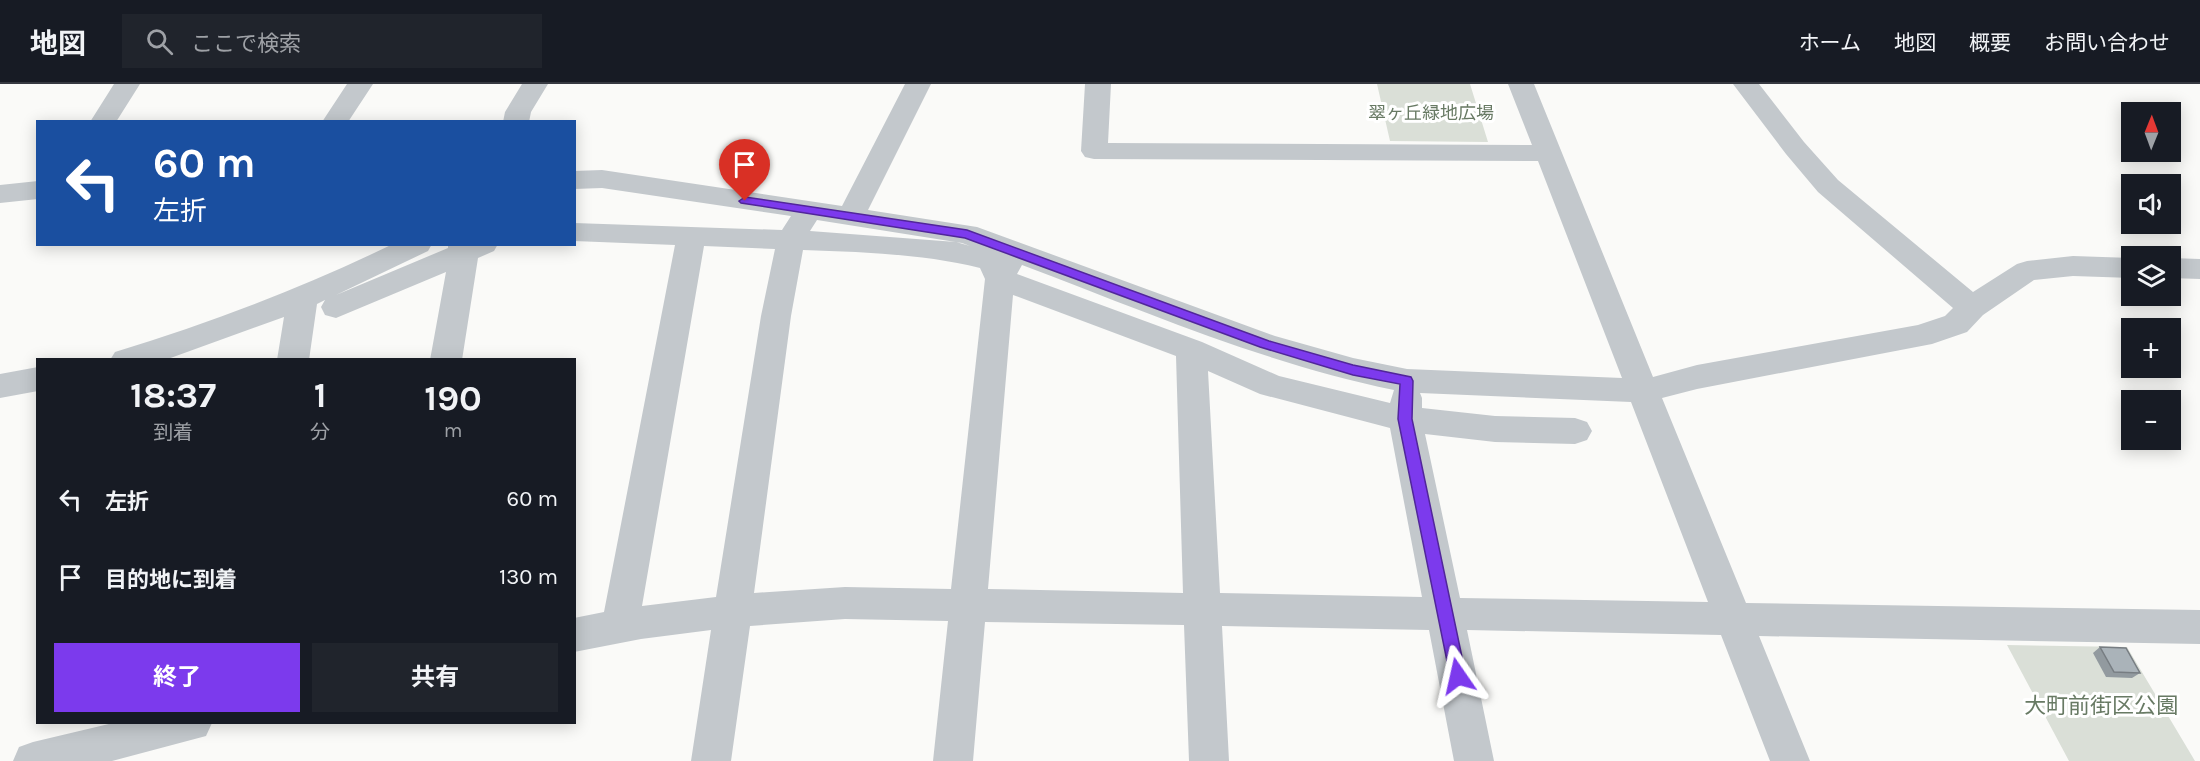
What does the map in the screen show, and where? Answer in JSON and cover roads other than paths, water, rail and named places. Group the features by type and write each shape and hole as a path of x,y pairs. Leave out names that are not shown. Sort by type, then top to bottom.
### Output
{"street":[{"path":"104,120 127,84"},
{"path":"335,120 360,84"},
{"path":"516,120 518,112 535,84"},
{"path":"851,216 918,84"},
{"path":"1098,84 1094,151 1549,153"},
{"path":"1521,84 1790,761"},
{"path":"1746,84 1795,148 1828,186 1972,307"},
{"path":"576,180 602,179 632,183 967,234 1007,265 1271,386 1405,419 1495,429 1575,431"},
{"path":"0,194 36,190"},
{"path":"711,761 776,316 791,240 810,210"},
{"path":"576,232 849,242 956,252 1007,265 1353,370 1407,381 1645,392 1697,377 1921,336 1956,324 1972,307 2027,271 2073,266 2121,268"},
{"path":"620,625 691,238"},
{"path":"301,311 415,246"},
{"path":"137,358 301,311 470,247"},
{"path":"446,358 470,247"},
{"path":"953,761 968,605 1007,265"},
{"path":"2181,268 2200,269"},
{"path":"293,358 301,311"},
{"path":"1191,350 1200,609 1209,761"},
{"path":"0,386 36,379"},
{"path":"1407,381 1405,419 1474,761"},
{"path":"576,635 620,625 734,611 845,603 2200,627"},
{"path":"40,760 188,724"}],"park label":[{"name":"翠ヶ丘緑地広場","path":"1431,113"},
{"name":"大町前街区公園","path":"2101,706"}]}
